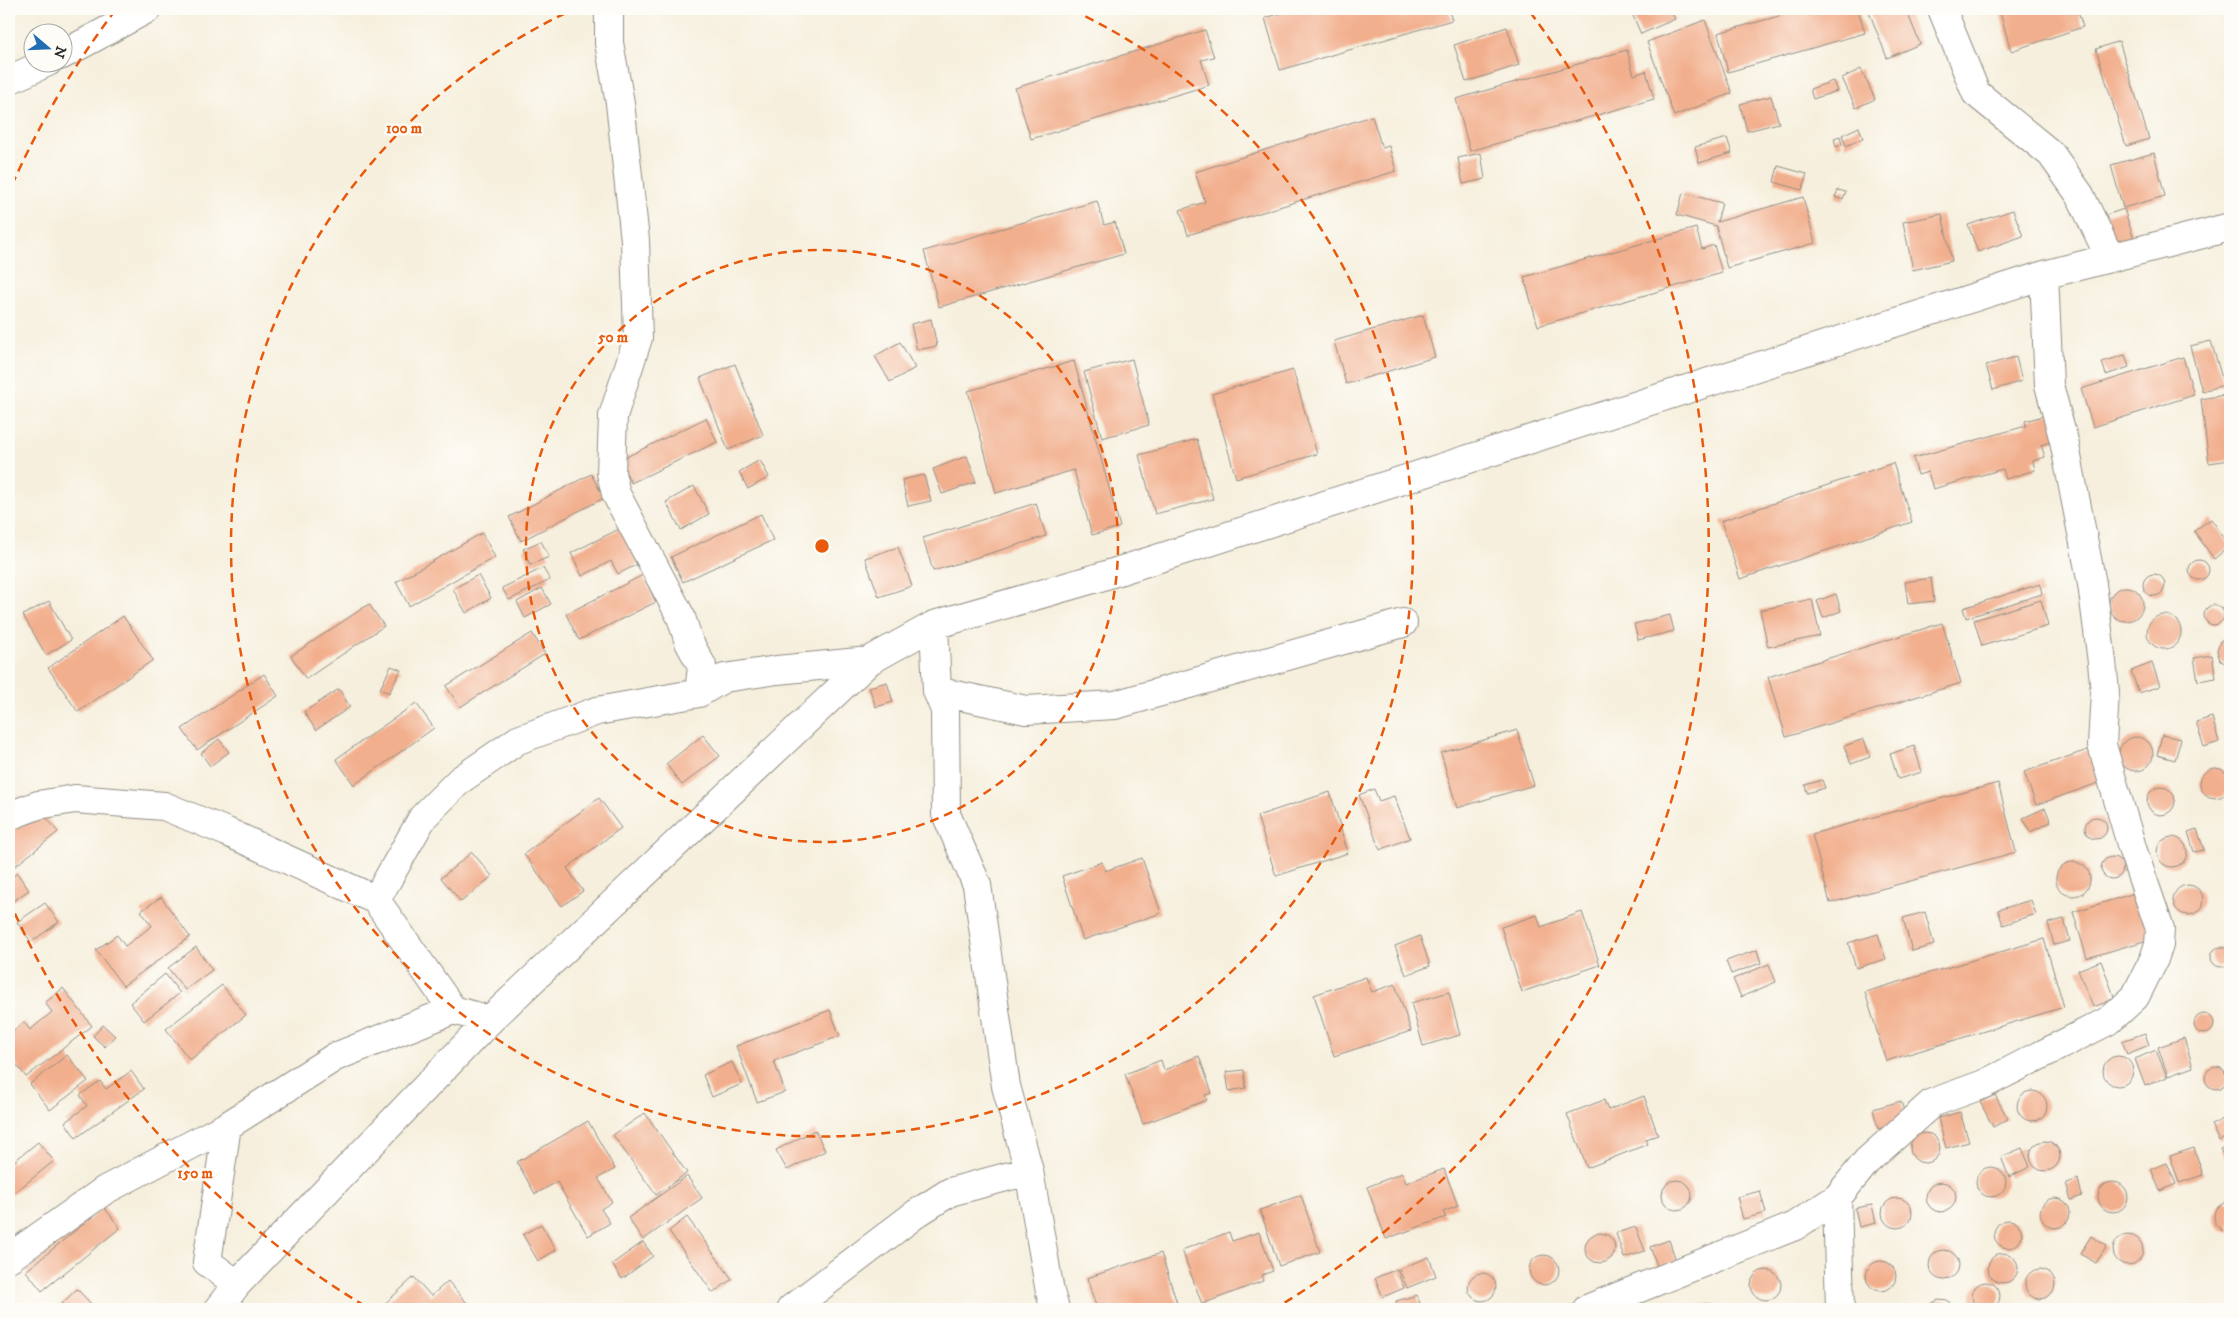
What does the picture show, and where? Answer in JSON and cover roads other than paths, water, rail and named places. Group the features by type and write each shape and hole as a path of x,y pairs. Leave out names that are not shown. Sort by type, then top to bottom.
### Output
{"street":[{"path":"72,50 147,9"},
{"path":"609,9 609,43 620,102 635,240 638,338 613,416 611,473 616,494 681,617 689,642 702,666 698,693"},
{"path":"1942,9 1976,93 2051,154 2080,195 2110,258"},
{"path":"9,80 26,72"},
{"path":"218,1309 237,1284 490,1020 869,661 934,625 1100,577 2044,275 2230,227"},
{"path":"1587,1309 1795,1226 1837,1198 1867,1161 1932,1103 1984,1084 2110,1020 2126,1008 2135,998 2159,944 2160,929 2157,917 2133,850 2102,745 2105,692 2102,662 2092,584 2064,441 2049,385 2044,275"},
{"path":"937,690 1026,710 1115,705 1403,623"},
{"path":"934,625 937,690 945,710 946,814 977,885 1006,1086 1028,1171 1050,1292 1055,1309"},
{"path":"376,900 424,817 460,780 518,740 597,711 698,693 724,678 777,670 869,661"},
{"path":"9,816 38,805 75,799 164,806 227,832 376,900 453,1010"},
{"path":"9,1258 105,1190 226,1126 335,1057 453,1010 490,1020"},
{"path":"226,1126 207,1262 237,1284"},
{"path":"791,1309 916,1213 950,1192 1028,1171"},
{"path":"1837,1198 1840,1309"}]}
